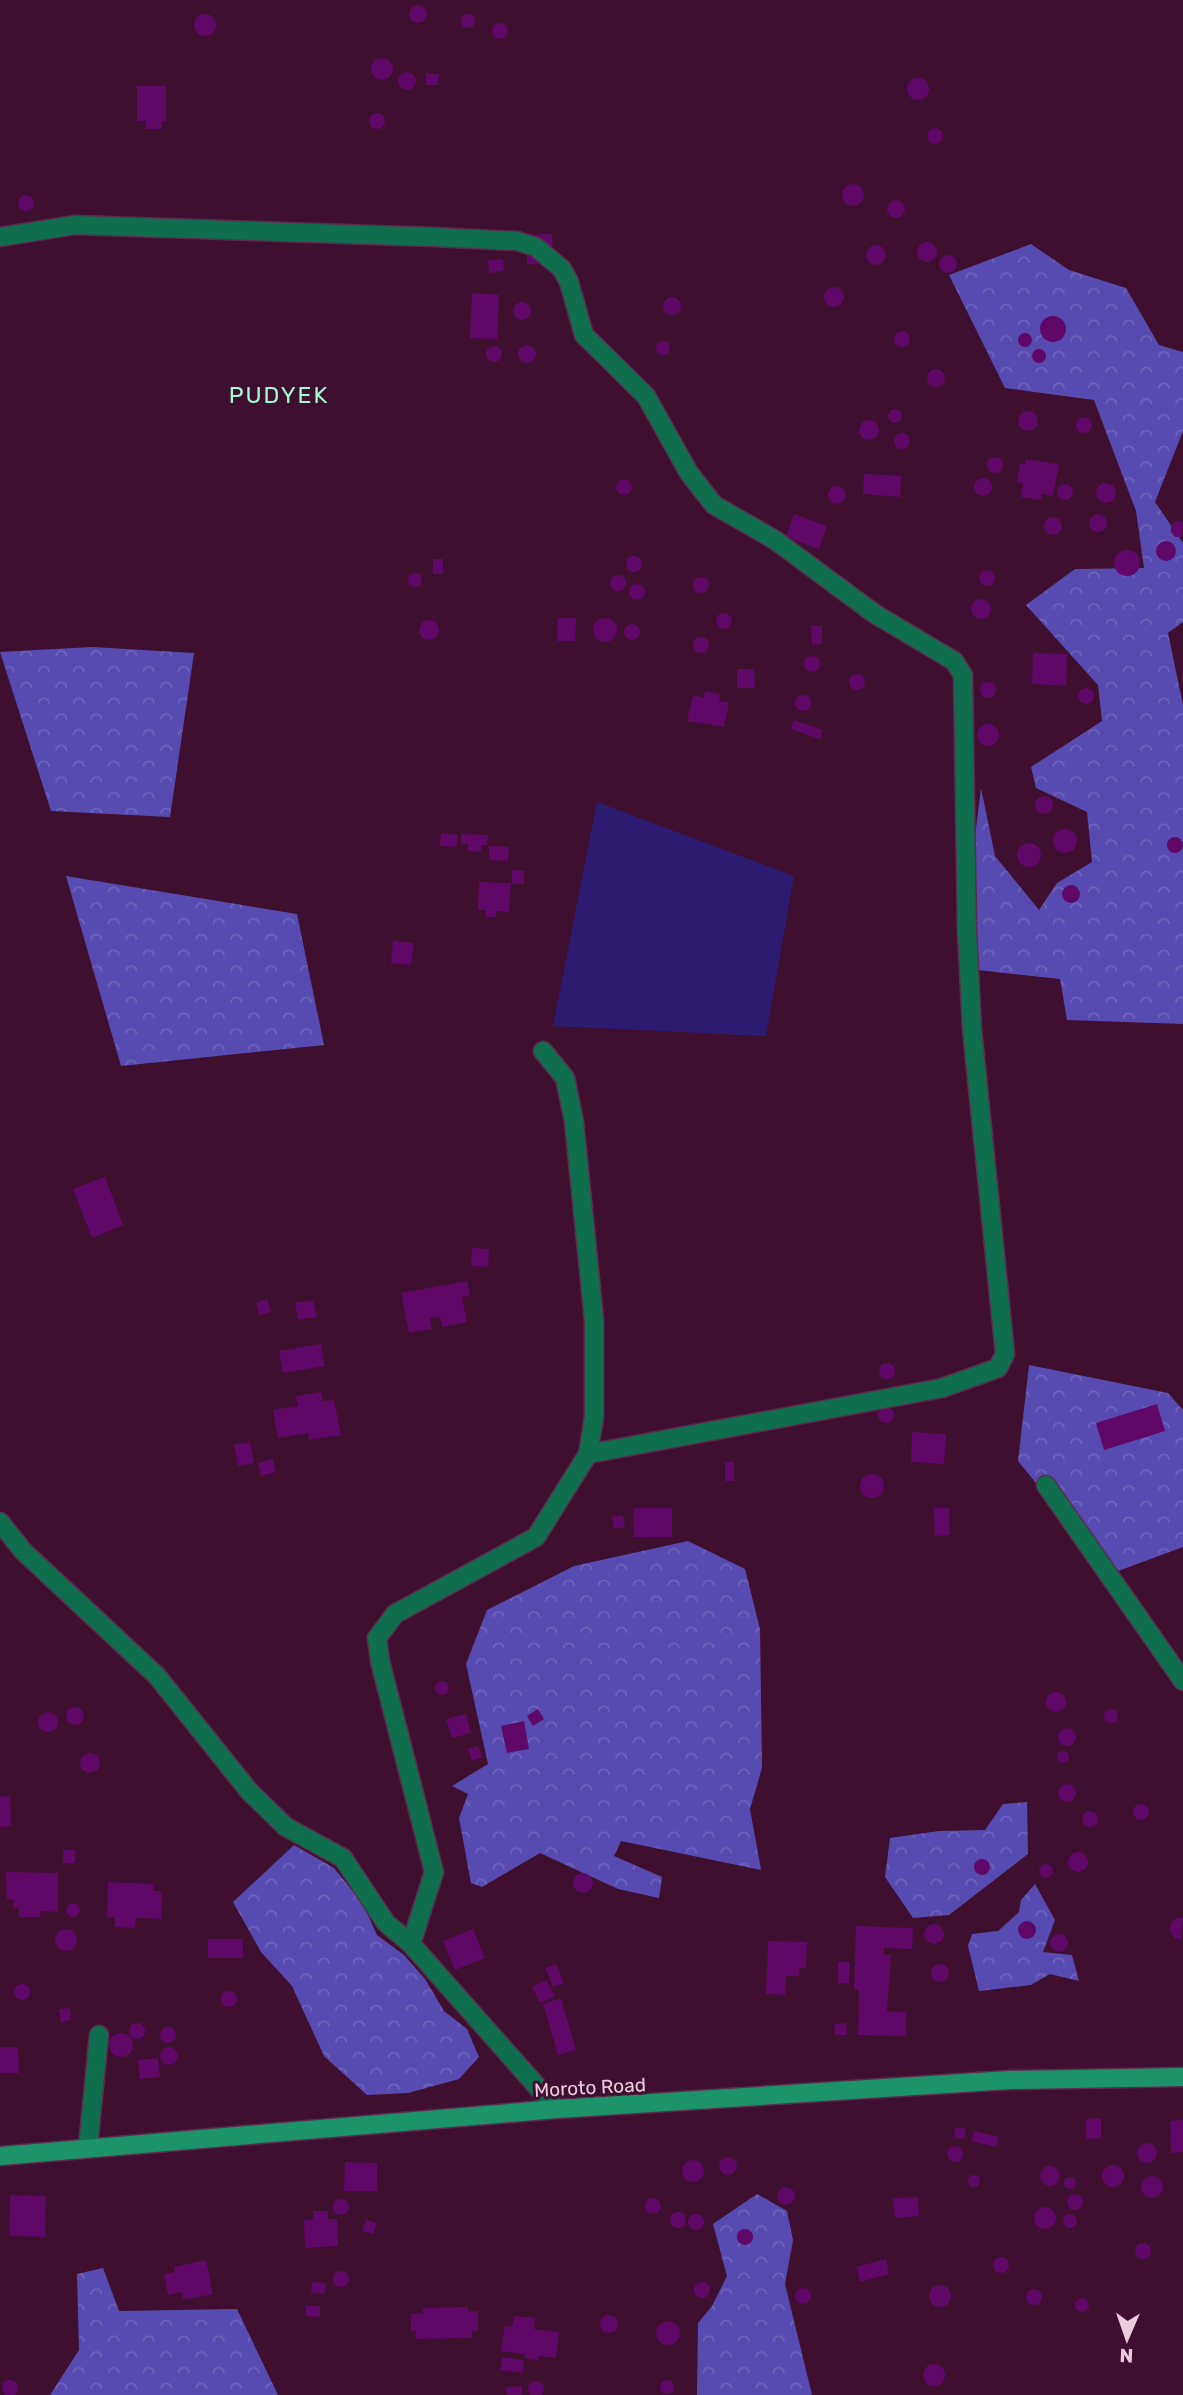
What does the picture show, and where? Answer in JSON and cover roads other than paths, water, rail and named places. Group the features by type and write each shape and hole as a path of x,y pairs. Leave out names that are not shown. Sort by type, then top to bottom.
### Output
{"main road":[{"name":"Moroto Road","path":"0,2156 557,2109 1009,2081 1183,2077"}],"street":[{"path":"0,237 75,225 434,237 517,242 536,247 562,269 569,282 584,335 646,396 689,473 714,505 775,540 875,614 954,661 963,674 967,932 972,1029 1004,1354 998,1368 942,1388 588,1454"},
{"path":"411,1944 434,1872 380,1661 377,1638 395,1614 536,1537 588,1454 594,1418 594,1320 574,1121 565,1078 543,1051"},
{"path":"1046,1485 1183,1681"},
{"path":"0,1522 23,1551 157,1676 249,1791 276,1818 286,1827 343,1858 386,1923 411,1944 557,2109"},
{"path":"88,2147 99,2035"}],"district":[{"name":"PUDYEK","path":"279,395"}]}
